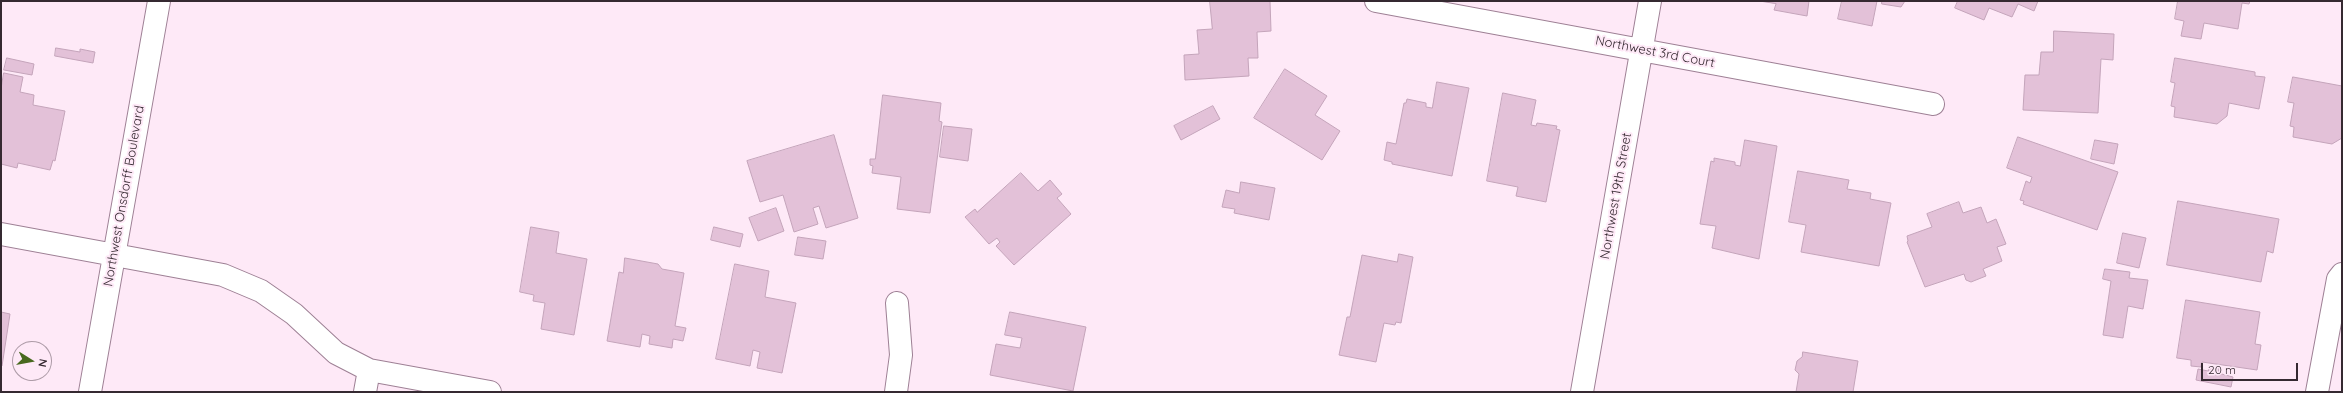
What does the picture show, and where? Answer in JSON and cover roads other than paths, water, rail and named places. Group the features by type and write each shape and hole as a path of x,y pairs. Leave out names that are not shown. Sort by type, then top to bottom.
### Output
{"street":[{"name":"Northwest Onsdorff Boulevard","path":"90,392 159,1"},
{"name":"Northwest 3rd Court","path":"1376,1 1933,104"},
{"name":"Northwest 19th Street","path":"1582,392 1650,1"},
{"path":"1,234 223,275 260,291 294,314 336,353 369,370 490,392"},
{"path":"2317,392 2338,279 2342,274"},
{"path":"896,392 901,355 897,303"},
{"path":"365,392 369,370"}]}
